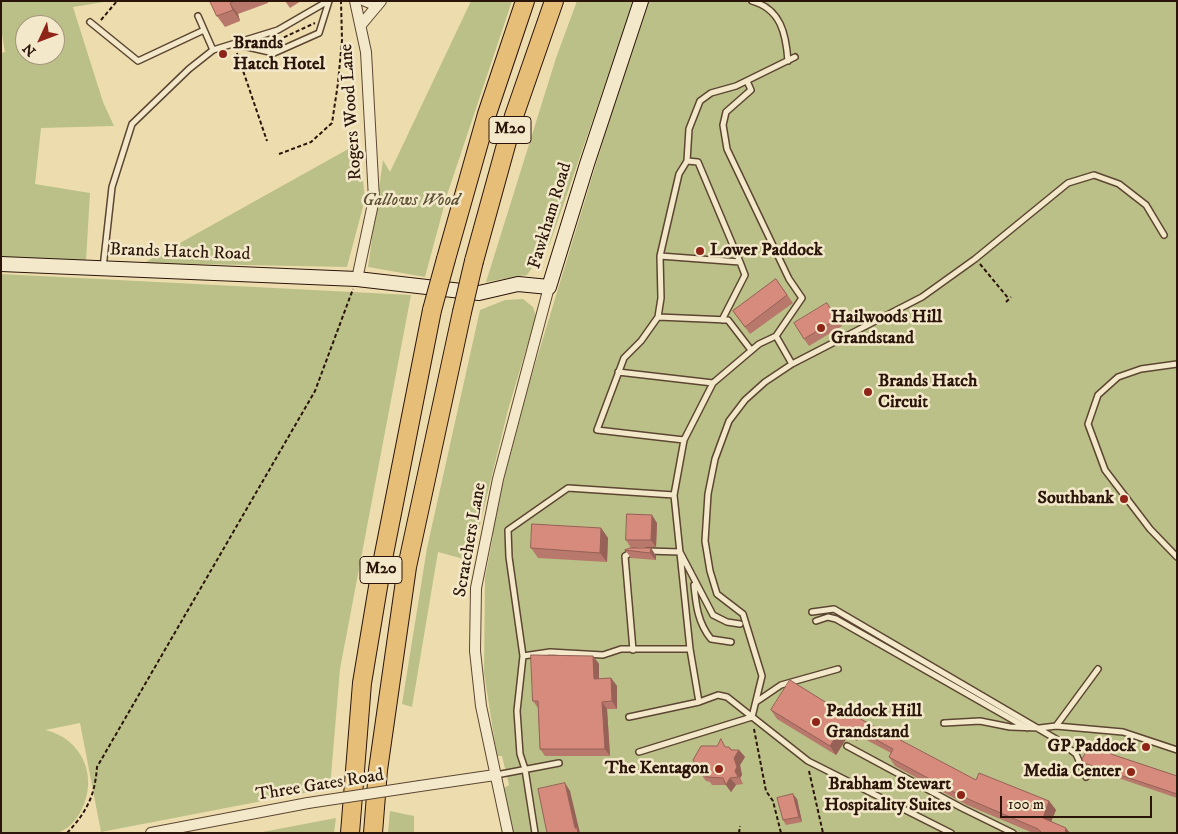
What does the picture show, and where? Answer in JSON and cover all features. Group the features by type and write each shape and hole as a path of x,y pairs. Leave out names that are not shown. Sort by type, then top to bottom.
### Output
{"highway":[{"name":"M20","path":"350,833 364,674 382,569 432,310 487,114 525,1"},
{"name":"M20","path":"373,833 378,770 406,567 474,260 514,116 554,1"}],"street":[{"name":"Rogers Wood Lane","path":"355,1 366,52 374,199 358,279"},
{"path":"361,25 379,4 365,1"},
{"name":"Fawkham Road","path":"358,279 479,293 518,284 549,287 587,164 642,1"},
{"name":"Brands Hatch Road","path":"1,264 358,279"},
{"name":"Scratchers Lane","path":"508,833 481,706 475,651 476,588 498,479 549,287"},
{"name":"Three Gates Road","path":"151,833 308,803 495,775"}],"lane":[{"path":"233,44 274,53 319,33 328,1"},
{"path":"103,269 112,187 132,124 189,69 212,50 278,30 328,1"},
{"path":"752,1 770,8 786,36 788,61"},
{"path":"198,16 212,50"},
{"path":"90,22 138,61 204,30"},
{"path":"684,440 598,430 624,358 641,341 658,317 661,298 660,256 679,174 687,161 690,128 700,101 710,93 747,81 795,57"},
{"path":"699,702 690,649 674,495 684,440 713,383 751,350 776,336 802,298 789,280 727,149 723,125 726,112 751,90 747,81"},
{"path":"687,161 698,162 745,275 722,320"},
{"path":"752,717 762,676 743,614 734,604 718,594 710,571 705,542 708,494 715,459 729,421 745,400 765,382 792,364 922,296 975,259 1068,183 1094,175 1119,184 1146,205 1164,235"},
{"path":"660,256 740,262"},
{"path":"658,317 728,320 751,350"},
{"path":"776,336 792,364"},
{"path":"1177,364 1141,369 1118,377 1098,395 1088,424 1105,470 1150,529 1177,557"},
{"path":"618,372 713,383"},
{"path":"535,833 525,769 520,754 517,711 523,656 509,557 508,530 568,488 674,495"},
{"path":"633,650 625,556 634,551 680,552"},
{"path":"680,552 713,615 727,622 740,624"},
{"path":"693,580 696,607 702,628 711,639 732,642"},
{"path":"812,612 834,608 1040,728 1076,754 1086,777"},
{"path":"816,621 828,617 836,619 1027,728"},
{"path":"523,656 559,652 603,655 621,649 690,649"},
{"path":"1056,726 1098,668"},
{"path":"756,703 781,685 838,669"},
{"path":"629,717 723,695 808,761 951,833"},
{"path":"639,752 752,717"},
{"path":"944,723 980,721 1010,727 1040,728 1056,726 1123,732 1177,750"},
{"path":"847,746 1013,833"},
{"path":"495,775 559,764"}],"path":[{"path":"100,30 100,22 117,1"},
{"path":"279,154 311,142 332,123 341,48 341,1"},
{"path":"271,42 316,23 314,28 282,42 278,40"},
{"path":"233,44 267,142"},
{"path":"982,267 1010,298 1006,302"},
{"path":"67,833 89,803 95,790 97,767 315,391 358,279"},
{"path":"752,717 766,791 773,802 781,833"},
{"path":"808,761 823,833"},
{"path":"739,833 740,826"}],"green space":[{"path":"1,1 110,1 73,7 103,102 114,126 41,128 35,184 90,193 86,261 1,258 1,53 5,52 1,29"},
{"name":"Gallows Wood","path":"471,1 512,1 447,195 425,277 368,267 383,160 390,172"},
{"name":"Gallows Wood","path":"577,1 634,1 550,243 527,275 486,282 556,58"},
{"name":"Brands Hatch Circuit","path":"649,1 1177,1 1177,833 511,833 504,788 509,785 502,756 497,756 484,673 485,578 493,536 493,524 530,381 635,36"},
{"path":"359,143 365,199 347,267 144,263"},
{"path":"1,274 411,295 340,669 330,788 101,832 80,723 45,730 58,734 69,741 84,761 88,785 86,798 77,818 63,831 59,832 1,833"},
{"path":"523,299 533,307 536,316 508,410 471,561 438,552 412,707 402,704 427,548 480,310 505,300"},
{"path":"390,811 414,816 414,833 388,833"},
{"path":"336,818 334,833 257,833"}],"building":[{"path":"210,1 235,1 230,3 233,10 217,16"},
{"path":"776,279 787,295 745,327 733,311"},
{"path":"827,303 837,319 804,339 794,323"},
{"path":"627,514 652,515 651,540 626,540"},
{"path":"532,524 601,528 600,553 531,548"},
{"path":"630,548 651,548 650,553 625,550"},
{"path":"531,655 593,656 594,679 611,678 612,701 602,702 605,749 540,749 538,701 533,701"},
{"path":"790,680 851,718 853,715 976,780 979,773 1049,801 1043,818 1066,828 1065,833 1042,833 1038,829 961,796 889,757 893,749 853,727 850,732 842,727 830,746 771,710"},
{"name":"The Kentagon","path":"721,739 725,747 729,747 731,750 739,750 734,758 737,767 735,771 738,777 730,778 726,785 723,778 707,777 706,774 701,774 693,760 701,746 717,746"},
{"path":"1096,741 1102,744 1111,754 1177,776 1177,794 1084,763 1082,759 1090,745 1092,746"},
{"path":"565,783 575,828 577,828 578,833 547,833 538,789"},
{"path":"793,794 799,817 783,820 777,798"}],"place":[{"name":"Brands Hatch Hotel","path":"223,54"},
{"name":"Lower Paddock","path":"700,251"},
{"name":"Hailwoods Hill Grandstand","path":"821,328"},
{"name":"Brands Hatch Circuit","path":"868,392"},
{"name":"Southbank","path":"1124,499"},
{"name":"Paddock Hill Grandstand","path":"816,722"},
{"name":"GP Paddock","path":"1146,747"},
{"name":"The Kentagon","path":"719,769"},
{"name":"Media Center","path":"1131,772"},
{"name":"Brabham Stewart Hospitality Suites","path":"961,795"}]}
